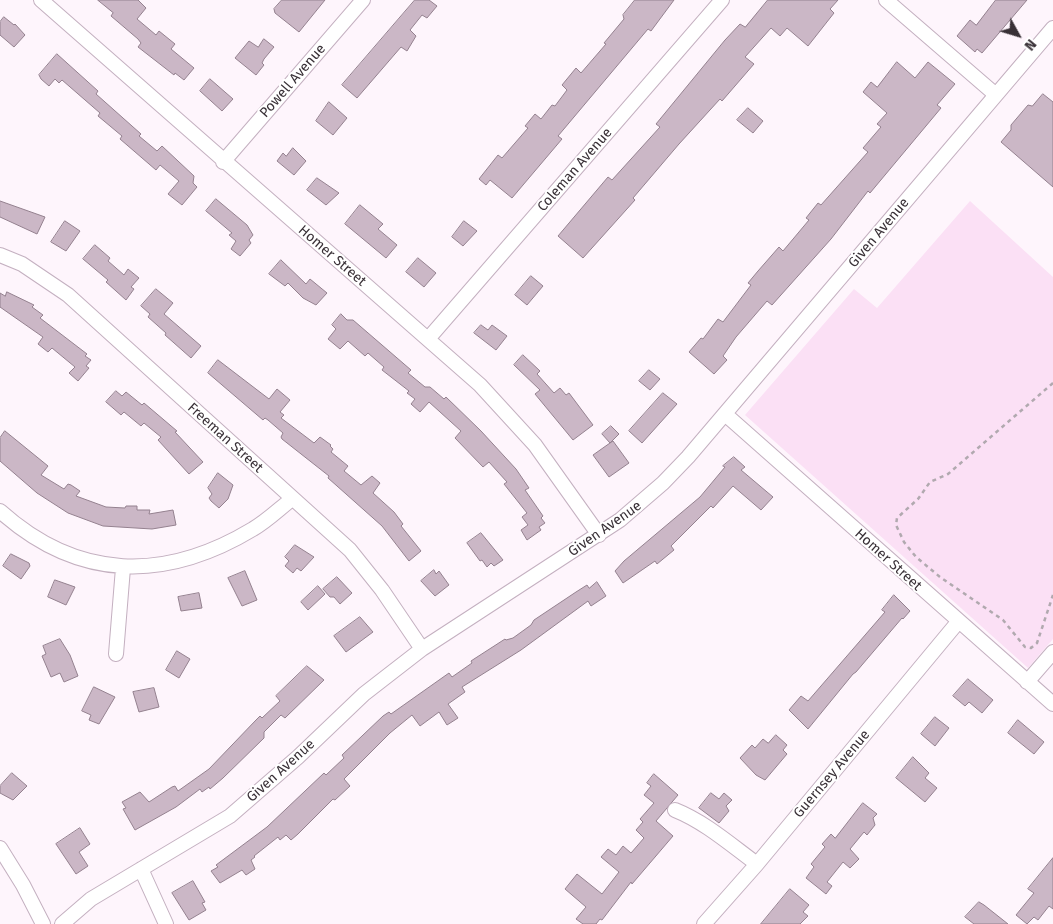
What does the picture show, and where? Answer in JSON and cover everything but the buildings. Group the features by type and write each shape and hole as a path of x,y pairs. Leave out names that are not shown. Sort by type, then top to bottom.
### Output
{"street":[{"name":"Homer Street","path":"41,0 223,162 480,385 516,422 535,445 599,535"},
{"name":"Powell Avenue","path":"223,162 363,0"},
{"name":"Coleman Avenue","path":"428,339 722,0"},
{"path":"886,0 996,95"},
{"name":"Given Avenue","path":"62,924 92,899 230,816 298,757 364,694 422,649 599,535 639,505 664,483 1053,28"},
{"name":"Freeman Street","path":"0,255 22,264 68,295 350,550 382,590 422,649"},
{"name":"Homer Street","path":"724,414 1053,704"},
{"path":"0,511 22,531 67,556 122,568 165,565 210,551 254,529 292,499"},
{"path":"116,654 122,568"},
{"name":"Guernsey Avenue","path":"704,924 757,864 958,622"},
{"path":"1027,682 1053,652"},
{"path":"675,810 688,815 757,864"},
{"path":"0,848 23,885 43,924"},
{"path":"141,869 166,924"}],"path":[{"path":"1053,383 948,474 930,482 918,499 898,518 896,525 904,542 916,557 1003,620 1025,647 1030,648 1037,643 1053,595"}],"shaded area":[{"path":"970,201 1053,277 1053,639 1028,668 745,415 854,289 877,308"}]}
